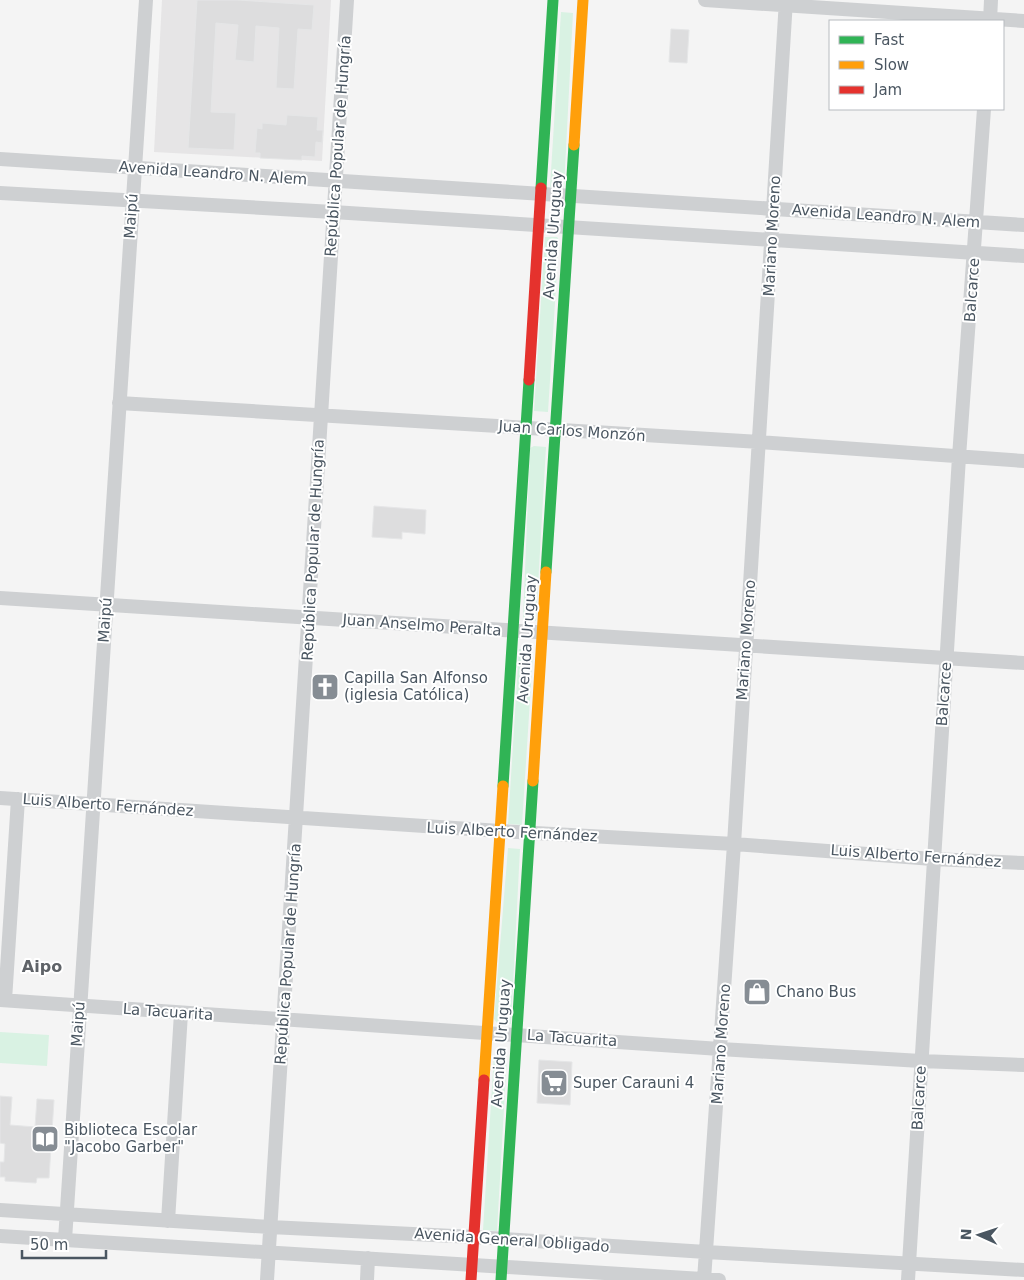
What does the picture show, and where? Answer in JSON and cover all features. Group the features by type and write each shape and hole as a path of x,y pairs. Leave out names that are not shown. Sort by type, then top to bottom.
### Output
{"street":[{"name":"Maipú","path":"64,1240 146,0"},
{"name":"República Popular de Hungría","path":"267,1280 347,0"},
{"name":"Avenida Uruguay","path":"471,1280 553,0"},
{"name":"Avenida Uruguay","path":"502,1273 583,0"},
{"path":"705,0 786,3 990,20 991,0"},
{"name":"Mariano Moreno","path":"704,1280 760,442 786,3"},
{"path":"1004,20 1024,21"},
{"name":"Balcarce","path":"908,1280 959,456 984,110"},
{"name":"Avenida Leandro N. Alem","path":"0,159 1024,225"},
{"name":"Avenida Leandro N. Alem","path":"0,193 334,212 1024,256"},
{"name":"Juan Carlos Monzón","path":"119,403 321,414 1024,460"},
{"name":"Juan Anselmo Peralta","path":"0,598 1024,663"},
{"name":"Luis Alberto Fernández","path":"0,798 530,833 734,844 933,859 1024,863"},
{"path":"3,1000 18,800"},
{"name":"La Tacuarita","path":"3,1000 720,1049 1024,1065"},
{"path":"168,1220 181,1013"},
{"name":"Avenida General Obligado","path":"0,1210 270,1227 474,1236 706,1252 1024,1270"},
{"name":"Avenida General Obligado","path":"0,1236 472,1264 502,1273 720,1280"},
{"path":"367,1280 368,1258"}],"shaded area":[{"path":"162,0 331,0 322,161 154,152"}],"green space":[{"path":"561,12 573,13 564,188 550,187"},
{"path":"545,237 557,237 559,240 548,412 534,411"},
{"path":"534,446 546,447 536,621 523,620 530,448"},
{"path":"519,649 531,650 533,653 522,825 508,824"},
{"path":"508,848 520,849 511,1024 497,1023 494,1019"},
{"path":"0,1032 49,1035 47,1066 0,1063"},
{"path":"494,1055 507,1056 497,1231 483,1230"}],"building":[{"path":"197,0 238,0 314,5 312,30 298,29 294,89 276,88 279,28 256,26 254,62 235,60 238,25 216,23 211,112 236,113 234,150 188,148"},
{"path":"671,29 689,30 687,63 669,62"},
{"path":"287,115 318,117 317,130 323,130 322,143 316,142 315,157 302,156 302,160 260,158 260,153 255,153 257,128 262,129 262,123 286,125"},
{"path":"374,506 426,510 425,534 402,532 402,539 372,537"},
{"name":"Super Carauni 4","path":"539,1060 572,1062 570,1105 537,1103"},
{"path":"0,1096 12,1097 10,1125 35,1127 37,1099 54,1100 49,1178 37,1178 36,1183 5,1181 5,1177 0,1177 0,1162 4,1162 5,1144 0,1143"}],"traffic: fast":[{"path":"541,188 553,0"},
{"path":"546,572 574,145"},
{"path":"503,786 529,380"},
{"path":"501,1280 533,781"}],"traffic: slow":[{"path":"574,145 583,0"},
{"path":"533,781 546,572"},
{"path":"484,1080 503,786"}],"traffic: jam":[{"path":"529,380 541,188"},
{"path":"471,1280 484,1080"}],"place":[{"name":"Capilla San Alfonso (iglesia Católica)","path":"325,687"},
{"name":"Chano Bus","path":"757,992"},
{"name":"Super Carauni 4","path":"554,1083"},
{"name":"Biblioteca Escolar \"Jacobo Garber\"","path":"45,1139"}],"district":[{"name":"Aipo","path":"42,966"}]}
